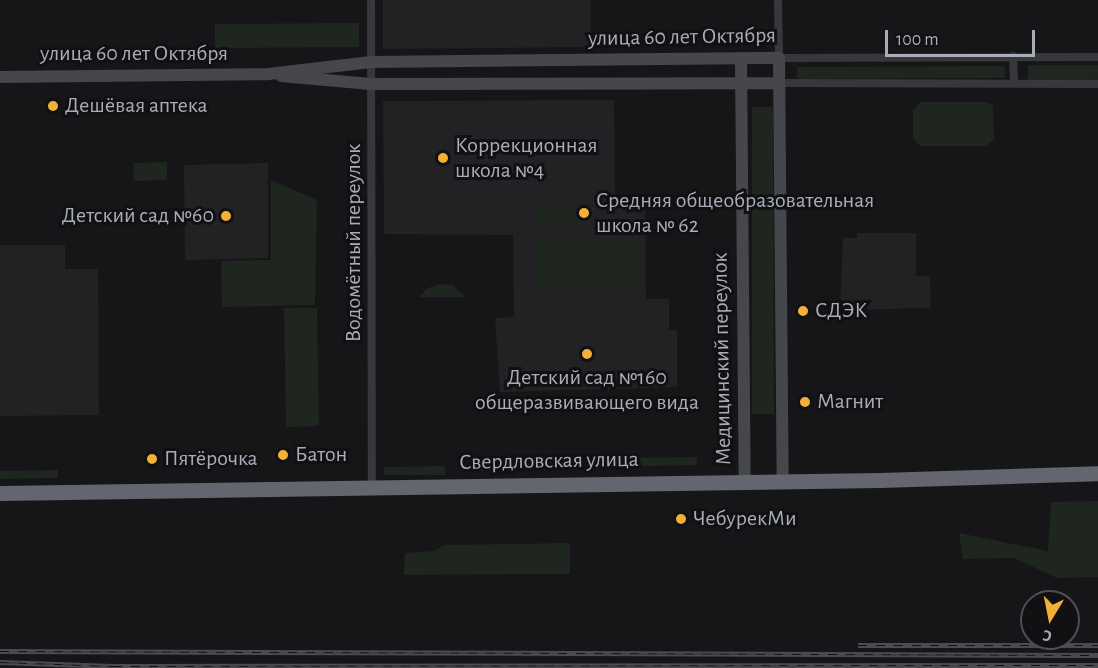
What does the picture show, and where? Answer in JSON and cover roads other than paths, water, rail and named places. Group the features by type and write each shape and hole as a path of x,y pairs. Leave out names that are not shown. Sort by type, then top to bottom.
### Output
{"highway":[{"name":"Свердловская улица","path":"0,493 783,481 1098,473"}],"main road":[{"name":"Медицинский переулок","path":"741,58 745,481"},
{"name":"улица 60 лет Октября","path":"268,74 371,62 778,58"},
{"path":"778,58 783,481"},
{"name":"улица 60 лет Октября","path":"0,76 268,74 371,84 779,83"}],"street":[{"name":"Водомётный переулок","path":"370,0 372,486"},
{"path":"778,0 778,58"},
{"path":"1013,56 1014,83"},
{"name":"улица 60 лет Октября","path":"778,58 1098,57"},
{"name":"улица 60 лет Октября","path":"779,83 1098,84"}],"railway":[{"path":"858,645 1098,645"},
{"path":"0,651 1098,655"},
{"path":"0,662 113,666 1098,665"}],"place":[{"name":"Дешёвая аптека","path":"53,106"},
{"name":"Коррекционная школа №4","path":"443,158"},
{"name":"Средняя общеобразовательная школа № 62","path":"584,213"},
{"name":"Детский сад №60","path":"226,216"},
{"name":"СДЭК","path":"803,311"},
{"name":"Детский сад №160 общеразвивающего вида","path":"587,354"},
{"name":"Магнит","path":"805,402"},
{"name":"Батон","path":"283,455"},
{"name":"Пятёрочка","path":"152,459"},
{"name":"ЧебурекМи","path":"681,519"}]}
